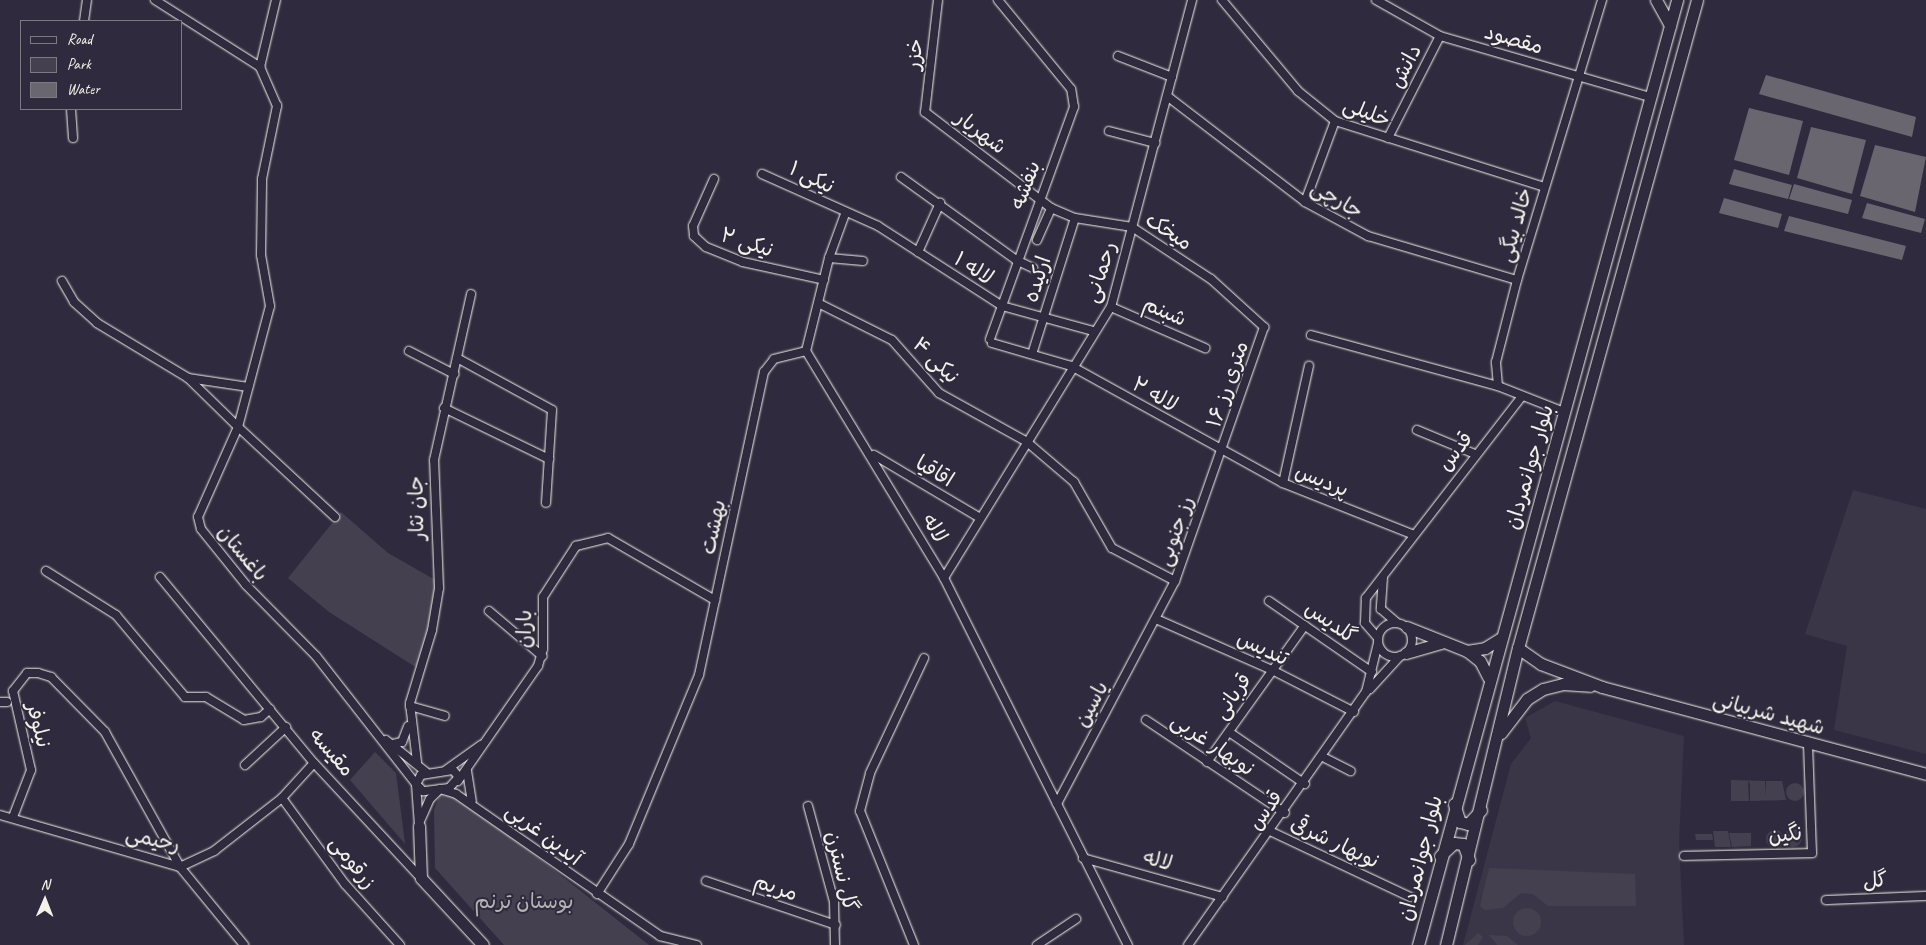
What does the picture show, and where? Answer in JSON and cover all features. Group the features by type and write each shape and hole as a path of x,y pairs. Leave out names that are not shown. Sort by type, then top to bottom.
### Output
{"main road":[{"path":"1656,0 1670,25"},
{"name":"بلوار جوانمردان","path":"1418,945 1488,677 1564,412 1677,0"},
{"name":"بلوار جوانمردان","path":"1446,945 1469,860 1518,648 1697,0"},
{"path":"1402,625 1467,651 1480,660 1488,677"},
{"path":"1467,651 1485,648 1500,638"},
{"path":"1403,654 1416,646 1446,642"},
{"name":"شهید شربیانی","path":"1518,648 1541,664 1602,687 1926,774"},
{"name":"شهید شربیانی","path":"1496,742 1513,714 1543,689 1562,684 1602,687"},
{"path":"1454,802 1460,822 1468,824 1481,810"},
{"path":"419,826 421,878"},
{"path":"1440,857 1454,843 1463,844 1469,860"},
{"name":"مقیسه","path":"421,878 483,945"}],"street":[{"path":"84,20 87,0"},
{"path":"155,0 260,67 276,0"},
{"name":"خزر","path":"925,112 938,0"},
{"name":"بنفشه","path":"991,341 1016,260 1074,107 1071,89 998,0"},
{"name":"رحمانی","path":"944,578 1071,366 1111,307 1192,0"},
{"name":"خلیلی","path":"1222,0 1298,91 1335,121 1544,187"},
{"name":"مقصود","path":"1376,0 1440,36 1650,97"},
{"name":"خالد بیگی","path":"1498,386 1496,362 1517,280 1602,0"},
{"name":"دانش","path":"1388,138 1440,36"},
{"path":"1118,56 1172,76"},
{"name":"باغستان","path":"260,67 277,106 262,179 261,255 270,306 238,426 201,505 201,529 246,585 316,656 381,736"},
{"name":"جارچی","path":"1167,96 1305,202 1368,236 1517,280"},
{"path":"71,110 73,138"},
{"name":"شهریار","path":"925,112 1039,197"},
{"path":"1305,202 1335,121"},
{"path":"1109,131 1155,144"},
{"name":"نیکی ۱","path":"762,174 798,187 845,214"},
{"path":"901,177 940,203 1016,260 1034,268"},
{"name":"نیکی ۲","path":"714,179 693,226 694,236 706,247 743,262 824,280"},
{"name":"میخک","path":"1039,197 1051,208 1075,218 1132,227 1211,279 1264,327"},
{"path":"918,252 940,203"},
{"path":"1037,240 1051,208"},
{"path":"806,351 820,304 829,258 845,214"},
{"name":"لاله ۱","path":"845,214 878,226 1002,306 1042,320 1093,332"},
{"name":"ارکیده","path":"1033,351 1075,218"},
{"path":"829,258 863,261"},
{"path":"62,281 74,302 97,323 188,378 335,517"},
{"name":"جان نثار","path":"409,722 410,706 432,630 439,588 434,460 444,408 454,374 471,294"},
{"name":"نیکی ۴","path":"820,304 892,340 940,393 1027,442 1074,482 1112,548 1175,581"},
{"name":"شبنم","path":"1111,307 1205,348"},
{"name":"۱۶ متری رز","path":"1222,452 1264,327"},
{"path":"1310,335 1498,386 1564,412"},
{"name":"لاله ۲","path":"991,341 1071,366 1222,452"},
{"name":"لاله","path":"806,351 873,454 944,578 1128,945"},
{"name":"بهشت","path":"597,894 629,844 676,737 699,675 764,372 774,358 806,351"},
{"path":"409,352 454,374"},
{"path":"457,358 552,410 546,503"},
{"path":"1283,483 1309,366"},
{"path":"188,378 248,387"},
{"name":"قدس","path":"1366,692 1378,640 1365,624 1363,612 1366,598 1383,578 1412,534 1522,396"},
{"path":"444,408 549,459"},
{"path":"1417,430 1475,454"},
{"name":"پردیس","path":"1222,452 1283,483 1412,534"},
{"name":"رز جنوبی","path":"1156,619 1175,581 1222,452"},
{"name":"اقاقیا","path":"873,454 980,518"},
{"name":"باران","path":"458,781 467,771 542,656 540,610 554,573 576,546 608,538 715,600"},
{"path":"46,571 116,615 185,697 206,697 244,720 262,717 270,709"},
{"name":"مقیسه","path":"160,577 314,763 421,878"},
{"name":"قدس","path":"1383,578 1381,608 1402,625"},
{"name":"گلدیس","path":"1269,601 1372,672"},
{"path":"489,611 542,656"},
{"name":"یاسین","path":"1057,804 1156,619"},
{"name":"تندیس","path":"1156,619 1272,670 1354,712"},
{"name":"قربانی","path":"1207,762 1305,625"},
{"path":"1402,625 1412,643 1403,654 1389,656 1378,640 1382,628 1402,625"},
{"name":"قدس","path":"1188,945 1272,832 1366,692 1403,654"},
{"path":"914,945 860,811 870,772 924,658"},
{"name":"نیلوفر","path":"12,818 31,770 13,691 26,673 50,677 105,732 180,866"},
{"path":"410,706 444,716"},
{"name":"نوبهار غربی","path":"1146,720 1285,813"},
{"path":"393,744 402,742 409,722"},
{"path":"409,722 417,762"},
{"path":"245,765 286,727"},
{"path":"1229,732 1305,784"},
{"path":"381,736 417,762 427,773"},
{"path":"381,736 416,784 419,826"},
{"path":"445,770 487,740"},
{"name":"نگین","path":"1684,856 1812,853 1808,743"},
{"path":"1323,757 1351,771"},
{"name":"رحیمی","path":"0,815 180,866 214,850 282,798 314,763"},
{"path":"416,784 427,773 445,770 457,772 458,781 440,789 430,799 419,826"},
{"path":"467,771 472,802"},
{"name":"آیدین غربی","path":"416,784 423,791 440,789 472,802 597,894 660,936 697,945"},
{"name":"زرقومی","path":"282,798 345,884 400,945"},
{"name":"گل نسترن","path":"808,806 836,925 835,945"},
{"name":"نوبهار شرقی","path":"1272,832 1410,898"},
{"name":"لاله","path":"1083,858 1223,897"},
{"path":"180,866 244,945"},
{"name":"مریم","path":"706,881 836,925"},
{"name":"گل","path":"1826,900 1926,896"},
{"path":"1037,945 1076,919"}],"shaded area":[{"path":"1853,490 1926,509 1926,754 1834,730 1847,646 1805,634"},
{"path":"1555,701 1684,736 1679,841 1684,945 1463,945 1511,764 1531,738 1525,718"}],"green space":[{"path":"341,512 388,553 437,581 438,598 417,668 329,612 288,578"},
{"path":"375,752 396,773 405,844 350,780"},
{"path":"1731,780 1765,781 1766,797 1766,781 1782,781 1786,800 1750,801 1750,784 1748,781 1749,801 1731,801"},
{"path":"1795,783 1801,786 1804,792 1801,798 1795,801 1789,798 1786,792 1789,786"},
{"name":"بوستان ترنم","path":"441,792 468,802 649,945 504,945 435,868 434,810"},
{"path":"1793,829 1799,832 1802,838 1799,844 1793,847 1787,844 1784,838 1787,832"},
{"path":"1775,830 1781,833 1784,839 1781,845 1775,848 1769,845 1766,839 1769,833"},
{"path":"1713,831 1728,831 1731,847 1715,847"},
{"path":"1729,833 1751,833 1751,846 1732,847"},
{"path":"1695,834 1712,834 1713,840 1696,840"},
{"path":"1489,868 1635,874 1636,906 1548,906 1533,894 1521,893 1503,908 1485,910 1480,906"},
{"path":"1527,908 1537,912 1541,922 1537,932 1527,936 1517,932 1513,922 1517,912"},
{"path":"1478,933 1483,937 1478,945 1465,945"},
{"path":"1489,935 1507,936 1518,945 1497,945"}],"water":[{"path":"1766,75 1916,117 1912,137 1759,94"},
{"path":"1749,108 1803,121 1789,175 1734,160"},
{"path":"1811,127 1866,140 1852,194 1797,178"},
{"path":"1875,145 1926,157 1915,212 1860,196"},
{"path":"1734,169 1792,185 1788,199 1729,184"},
{"path":"1794,184 1852,200 1848,214 1789,199"},
{"path":"1724,198 1782,214 1778,228 1719,213"},
{"path":"1867,203 1925,219 1921,233 1862,218"},
{"path":"1789,216 1906,246 1902,260 1784,231"}]}
